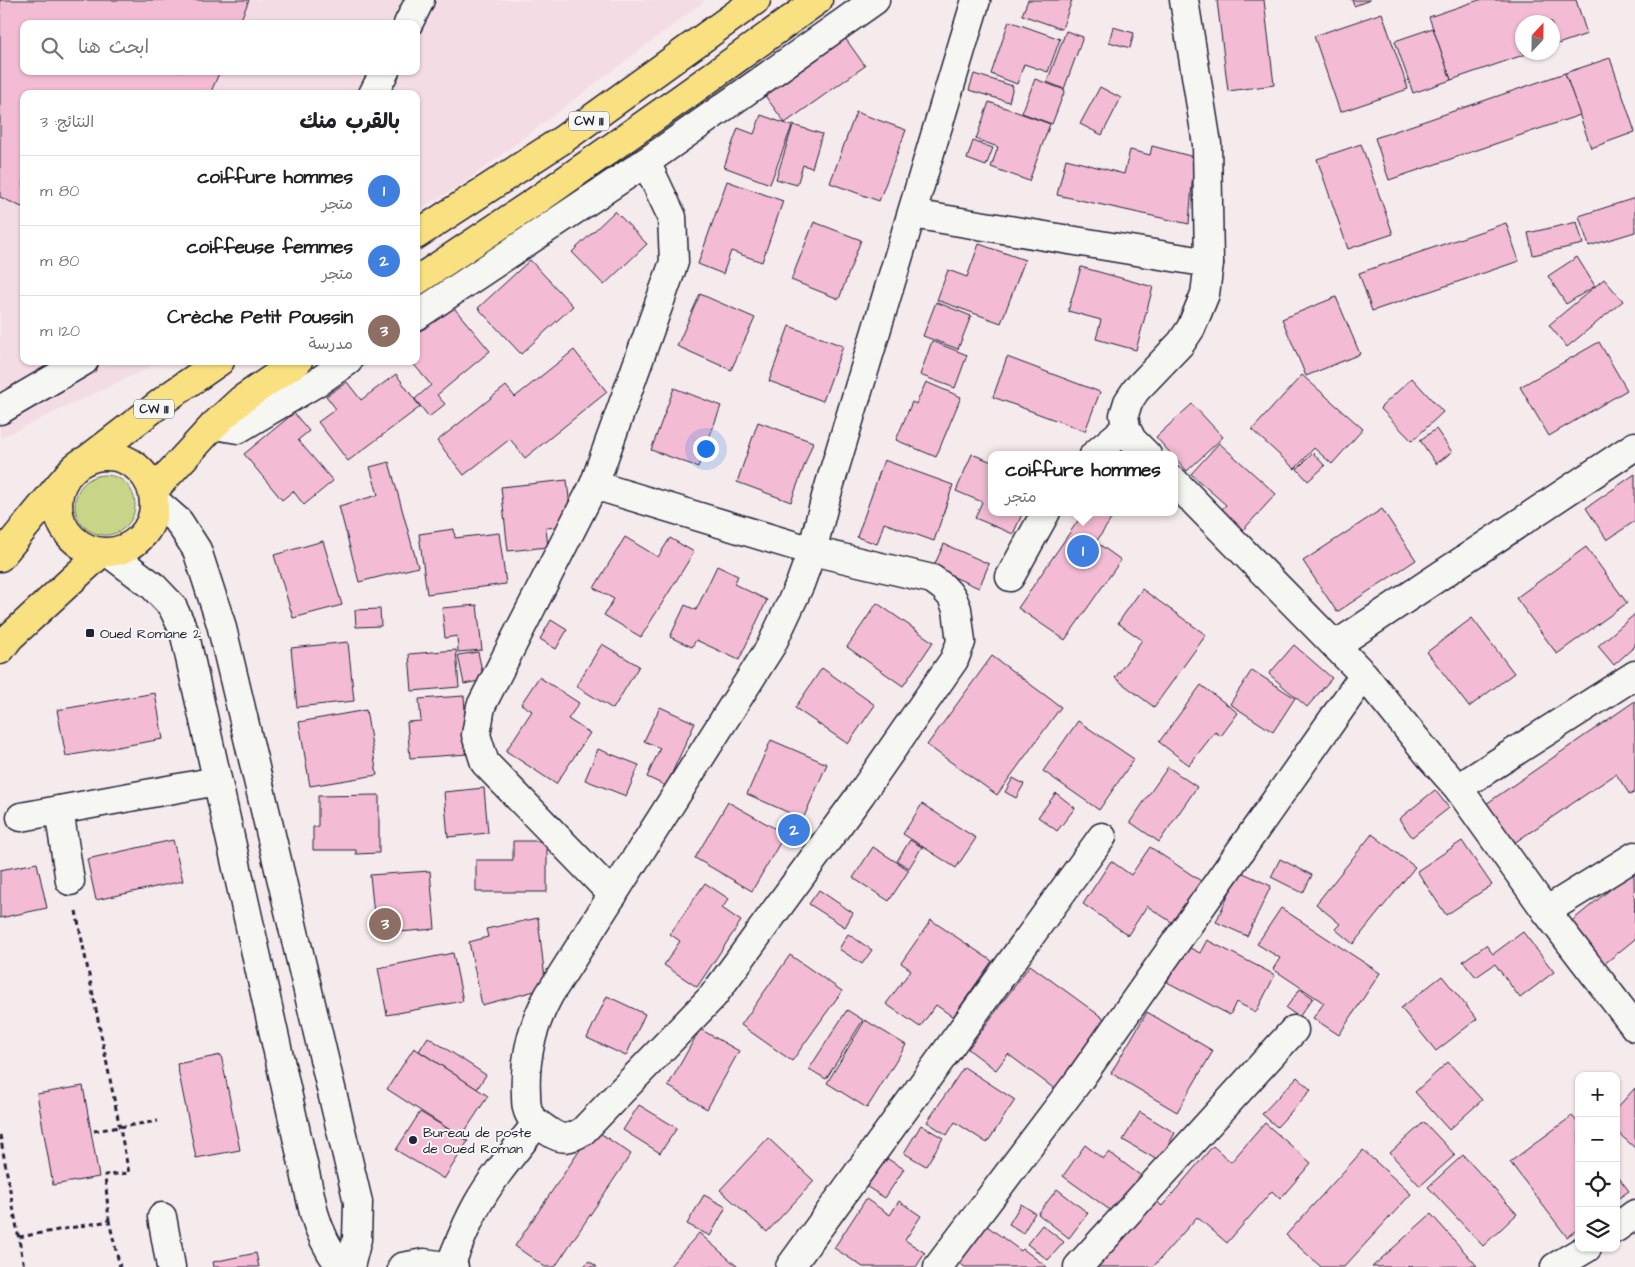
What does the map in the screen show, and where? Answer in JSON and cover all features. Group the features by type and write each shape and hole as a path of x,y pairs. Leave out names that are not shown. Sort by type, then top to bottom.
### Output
{"main road":[{"name":"CW 111","path":"420,232 562,140 756,0"},
{"path":"420,279 536,201 818,0"},
{"name":"CW 111","path":"89,458 214,365"},
{"path":"154,496 214,425 241,400 292,365"},
{"path":"0,557 73,468 89,458 105,455 121,458 135,465 146,476 154,496 154,513 150,525 143,536 122,551 105,553 83,547 69,536 59,519 57,500 62,482"},
{"path":"0,650 10,637 105,553"}],"street":[{"path":"410,20 420,0"},
{"path":"420,313 646,162 875,0"},
{"path":"594,485 812,551 932,579 943,586 952,597 957,609 961,642 954,660 861,794 713,996 583,1131 573,1137 556,1137 537,1123 528,1113 525,1080 527,1053 534,1028 549,994 771,646 800,584 812,551 826,497 976,0"},
{"path":"1143,451 1132,440 1126,428 1124,414 1128,402 1136,390 1181,343 1191,328 1205,294 1209,263 1207,144 1184,0"},
{"path":"375,90 382,75"},
{"path":"613,895 485,763 476,735 481,706 594,485 674,262 672,217 646,162"},
{"path":"912,214 1209,263"},
{"path":"0,410 77,365"},
{"path":"214,425 238,429 342,365"},
{"path":"1099,451 1126,428"},
{"path":"1336,645 1635,446"},
{"path":"1178,485 1364,675 1458,788 1546,911 1635,1027"},
{"path":"154,496 179,522 197,550 220,624 358,1202 356,1239 350,1267"},
{"path":"1010,577 1044,516"},
{"path":"105,553 153,586 172,606 184,631 314,1213 326,1247 341,1267"},
{"path":"184,631 220,624"},
{"path":"938,1267 1079,1080 1364,675"},
{"path":"1458,788 1635,675"},
{"path":"21,817 217,781"},
{"path":"59,810 70,881"},
{"path":"790,1267 1102,837"},
{"path":"1546,911 1635,856"},
{"path":"1078,1267 1294,1030"},
{"path":"402,1267 424,1263 452,1267 462,1234 478,1204 495,1177 537,1123"},
{"path":"1620,1225 1635,1214"},
{"path":"162,1217 171,1267"},
{"path":"1555,1267 1580,1252"}],"path":[{"path":"70,881 129,1173 105,1175 109,1221 120,1267"},
{"path":"94,1131 158,1121"},
{"path":"0,1135 24,1267"},
{"path":"19,1237 109,1221"}],"shaded area":[{"path":"0,0 706,0 460,186 420,209 420,90 20,90 20,365 153,365 0,438"}],"green space":[{"path":"99,475 111,475 127,483 133,493 135,505 133,517 127,527 111,535 99,535 83,527 75,511 75,499 83,483"}],"building":[{"path":"0,0 249,0 241,20 20,20 20,75 218,75 212,90 20,90 20,206 0,197"},
{"path":"1028,0 1072,0 1062,29 1022,15"},
{"path":"1217,0 1264,0 1274,85 1228,91"},
{"path":"1352,0 1370,0 1354,6"},
{"path":"1479,0 1576,0 1587,34 1560,43 1560,15 1515,15 1515,58 1451,80 1429,17"},
{"path":"1382,13 1408,89 1340,112 1314,36"},
{"path":"1009,21 1060,39 1048,72 1024,64 1017,84 991,74"},
{"path":"1113,27 1134,33 1130,48 1109,42"},
{"path":"838,28 865,66 785,123 758,86"},
{"path":"1433,28 1451,80 1413,93 1395,41"},
{"path":"1066,31 1083,37 1064,89 1047,82"},
{"path":"1610,58 1635,132 1591,148 1565,73"},
{"path":"1565,73 1580,115 1389,180 1375,138"},
{"path":"974,74 1013,86 1009,102 969,90"},
{"path":"1035,79 1065,90 1052,124 1022,113"},
{"path":"1100,87 1121,98 1102,135 1080,124"},
{"path":"989,102 1050,124 1029,181 991,167 998,147 976,139"},
{"path":"856,112 906,130 879,201 830,183"},
{"path":"761,115 792,126 770,184 724,167 738,128 754,134"},
{"path":"793,125 822,134 812,168 803,165 797,185 776,179"},
{"path":"973,141 993,148 986,166 967,159"},
{"path":"1361,144 1393,234 1348,249 1317,159"},
{"path":"1152,146 1194,157 1189,224 1057,195 1066,159 1124,174 1130,150 1150,155"},
{"path":"727,181 783,201 762,262 731,251 723,274 698,264"},
{"path":"1635,198 1635,232 1589,246 1579,216"},
{"path":"615,211 647,244 604,285 572,252"},
{"path":"814,222 861,240 839,299 791,280"},
{"path":"1577,222 1583,244 1533,255 1528,233"},
{"path":"1506,223 1519,261 1372,311 1359,273"},
{"path":"979,244 1025,260 1001,323 937,300 948,270 967,277"},
{"path":"1577,257 1595,286 1566,304 1548,276"},
{"path":"530,260 573,306 521,354 478,308"},
{"path":"1081,267 1153,287 1136,350 1096,339 1101,320 1068,311"},
{"path":"1604,279 1623,301 1567,347 1549,325"},
{"path":"700,294 755,318 731,370 677,346"},
{"path":"1336,297 1360,354 1306,376 1282,319"},
{"path":"449,302 490,351 437,395 445,404 429,417 415,399 431,385 414,365 420,365 420,326"},
{"path":"936,302 971,316 958,349 923,336"},
{"path":"789,326 843,346 823,401 769,381"},
{"path":"932,341 967,355 955,388 920,375"},
{"path":"1599,342 1627,390 1549,436 1520,387"},
{"path":"574,350 607,392 525,458 510,439 464,475 437,441 506,386 515,397"},
{"path":"1007,357 1100,392 1085,431 993,397"},
{"path":"396,374 420,407 348,461 318,422 336,409 326,396 347,382 361,400"},
{"path":"1302,375 1363,429 1332,464 1314,448 1295,469 1252,430"},
{"path":"1412,378 1443,412 1412,441 1380,408"},
{"path":"926,382 961,397 936,457 896,440 912,402 916,404"},
{"path":"674,388 721,406 698,467 651,450"},
{"path":"1192,404 1223,437 1187,471 1178,461 1178,451 1168,451 1156,437"},
{"path":"294,413 309,431 298,440 333,481 304,505 293,491 282,500 244,454"},
{"path":"758,422 813,442 791,502 737,482"},
{"path":"1436,429 1452,452 1436,464 1420,440"},
{"path":"1219,443 1276,494 1243,530 1221,510 1226,505 1191,474"},
{"path":"1313,453 1325,466 1308,481 1297,469"},
{"path":"972,454 988,460 988,516 1021,516 1013,534 975,518 982,502 956,491"},
{"path":"884,460 953,485 934,541 884,523 877,544 857,537"},
{"path":"389,462 418,567 359,582 339,506 378,495 370,467"},
{"path":"1635,474 1635,521 1607,540 1586,508"},
{"path":"567,480 572,526 546,528 548,547 508,551 501,487"},
{"path":"1382,509 1416,560 1337,612 1303,561"},
{"path":"1081,516 1113,516 1096,542 1121,560 1065,640 1018,608"},
{"path":"454,529 455,538 499,533 506,584 427,594 419,534"},
{"path":"625,537 658,557 670,538 694,552 641,637 604,615 614,599 594,588"},
{"path":"323,541 342,605 293,618 274,555"},
{"path":"944,544 989,564 979,588 933,568"},
{"path":"1586,547 1627,603 1557,654 1516,598"},
{"path":"717,566 738,576 734,584 767,600 739,660 696,640 692,647 670,637 685,605 696,610"},
{"path":"1142,589 1206,635 1154,707 1115,678 1142,640 1118,623"},
{"path":"877,603 933,642 903,686 847,647"},
{"path":"477,605 482,650 458,652 457,636 445,638 442,608"},
{"path":"380,609 381,626 356,627 355,610"},
{"path":"1635,614 1635,646 1614,665 1598,646"},
{"path":"1472,618 1514,673 1469,707 1427,652"},
{"path":"551,620 567,630 556,649 540,639"},
{"path":"348,642 354,701 297,707 291,648"},
{"path":"602,644 639,666 613,709 576,686"},
{"path":"1294,645 1332,678 1307,707 1269,674"},
{"path":"456,650 459,687 412,691 409,654"},
{"path":"478,652 484,680 464,684 458,655"},
{"path":"992,656 1061,707 997,795 927,745"},
{"path":"822,668 875,705 848,744 795,708"},
{"path":"1252,670 1295,698 1273,732 1230,704"},
{"path":"539,677 579,703 568,719 590,733 556,784 506,751 532,711 521,704"},
{"path":"1201,685 1238,713 1221,736 1215,732 1189,765 1159,742"},
{"path":"155,693 163,739 66,756 57,710"},
{"path":"464,696 468,754 410,758 407,722 421,721 419,699"},
{"path":"1635,701 1635,792 1630,795 1616,774 1514,843 1486,804"},
{"path":"660,707 695,723 666,786 647,777 660,748 644,741"},
{"path":"366,710 377,775 310,786 299,722"},
{"path":"1078,721 1134,759 1099,810 1043,771"},
{"path":"771,740 827,764 803,819 747,794"},
{"path":"598,749 639,765 626,796 585,780"},
{"path":"1168,767 1197,787 1159,842 1130,822"},
{"path":"1013,778 1024,784 1016,798 1005,792"},
{"path":"484,788 488,833 448,837 444,792"},
{"path":"1435,790 1449,808 1412,837 1399,819"},
{"path":"1056,793 1075,808 1057,831 1038,817"},
{"path":"379,795 379,853 356,854 356,850 313,850 313,827 318,827 318,796"},
{"path":"728,802 785,834 752,891 695,858"},
{"path":"922,804 976,838 956,868 903,834"},
{"path":"1372,834 1415,867 1353,944 1335,929 1340,924 1316,904"},
{"path":"173,840 183,881 96,900 87,859"},
{"path":"910,840 922,847 909,868 897,861"},
{"path":"513,841 547,841 547,892 476,892 476,860 513,860"},
{"path":"1462,841 1492,885 1446,915 1417,871"},
{"path":"873,847 909,870 889,901 853,878"},
{"path":"1150,847 1204,883 1176,925 1147,906 1128,935 1083,904 1111,861 1131,875"},
{"path":"1280,859 1312,875 1303,893 1271,877"},
{"path":"37,863 47,908 0,918 0,870"},
{"path":"1634,870 1635,939 1603,965 1568,924"},
{"path":"430,871 435,929 376,934 370,875"},
{"path":"1239,871 1271,886 1247,936 1216,922"},
{"path":"705,883 729,899 722,908 741,921 697,987 664,965 680,941 670,934"},
{"path":"819,890 853,913 845,927 809,904"},
{"path":"1281,908 1380,973 1339,1035 1313,1018 1324,1003 1273,969 1280,958 1257,944"},
{"path":"538,918 546,988 482,1005 469,942 488,937 486,929"},
{"path":"931,920 992,961 953,1017 936,1005 920,1027 886,1004 911,970 901,963"},
{"path":"1523,932 1554,972 1520,998 1495,964 1476,977 1463,961 1486,945 1493,954"},
{"path":"848,934 872,950 862,964 839,949"},
{"path":"1207,940 1275,975 1256,1012 1236,1002 1230,1015 1167,982 1186,946 1200,953"},
{"path":"453,953 463,1001 387,1015 378,968"},
{"path":"790,955 842,991 792,1061 741,1025"},
{"path":"1030,965 1107,1021 1056,1090 1008,1054 996,1070 968,1049"},
{"path":"1442,976 1477,1019 1436,1051 1401,1008"},
{"path":"1300,989 1313,998 1299,1017 1286,1008"},
{"path":"607,996 645,1014 626,1056 587,1038"},
{"path":"847,1010 863,1020 826,1079 809,1069"},
{"path":"1147,1012 1213,1051 1177,1112 1111,1073"},
{"path":"865,1020 906,1045 867,1108 827,1083"},
{"path":"700,1029 739,1051 707,1109 668,1086"},
{"path":"428,1037 486,1075 477,1089 419,1051"},
{"path":"414,1048 488,1096 461,1137 387,1089"},
{"path":"221,1055 240,1150 196,1158 177,1064"},
{"path":"1448,1062 1482,1100 1449,1130 1415,1092"},
{"path":"964,1067 1015,1100 987,1143 955,1122 947,1135 927,1122"},
{"path":"1297,1077 1311,1090 1277,1127 1262,1114"},
{"path":"83,1086 99,1177 53,1185 37,1094"},
{"path":"1635,1088 1635,1148 1620,1135 1620,1105"},
{"path":"639,1105 677,1128 660,1153 623,1130"},
{"path":"420,1112 468,1141 444,1179 396,1150"},
{"path":"1140,1112 1175,1133 1159,1161 1123,1140"},
{"path":"1572,1116 1575,1119 1575,1231 1567,1237 1510,1162"},
{"path":"1424,1122 1455,1155 1420,1186 1390,1153"},
{"path":"1265,1123 1311,1163 1280,1199 1272,1191 1227,1243 1197,1217 1153,1267 1093,1267 1152,1197 1162,1206 1213,1146 1231,1162"},
{"path":"921,1125 943,1138 926,1166 904,1153"},
{"path":"594,1129 631,1154 555,1267 545,1267 515,1246"},
{"path":"768,1138 814,1181 767,1232 720,1190"},
{"path":"1085,1145 1103,1159 1109,1152 1148,1181 1121,1218 1063,1176"},
{"path":"1363,1150 1411,1194 1344,1267 1321,1267 1286,1235"},
{"path":"1463,1155 1517,1214 1483,1246 1428,1187"},
{"path":"883,1156 904,1169 885,1198 864,1185"},
{"path":"1620,1179 1629,1191 1620,1197"},
{"path":"1057,1189 1088,1213 1069,1238 1038,1214"},
{"path":"704,1195 726,1207 710,1236 687,1224"},
{"path":"866,1199 890,1215 899,1201 921,1216 905,1240 925,1253 916,1267 863,1267 834,1248"},
{"path":"1021,1204 1035,1213 1023,1233 1009,1224"},
{"path":"1431,1214 1477,1266 1372,1267"},
{"path":"1042,1225 1064,1242 1048,1260 1027,1244"},
{"path":"987,1226 1047,1267 965,1267 959,1263"},
{"path":"699,1233 738,1267 669,1267"},
{"path":"256,1253 259,1267 214,1267 213,1262"},
{"path":"589,1261 597,1267 583,1267"}],"place":[{"name":"coiffure hommes","path":"1083,551"},
{"name":"Oued Romane 2","path":"90,633"},
{"name":"coiffeuse femmes","path":"794,830"},
{"name":"Crèche Petit Poussin","path":"385,924"},
{"name":"Bureau de poste de Oued Roman","path":"413,1140"}]}
